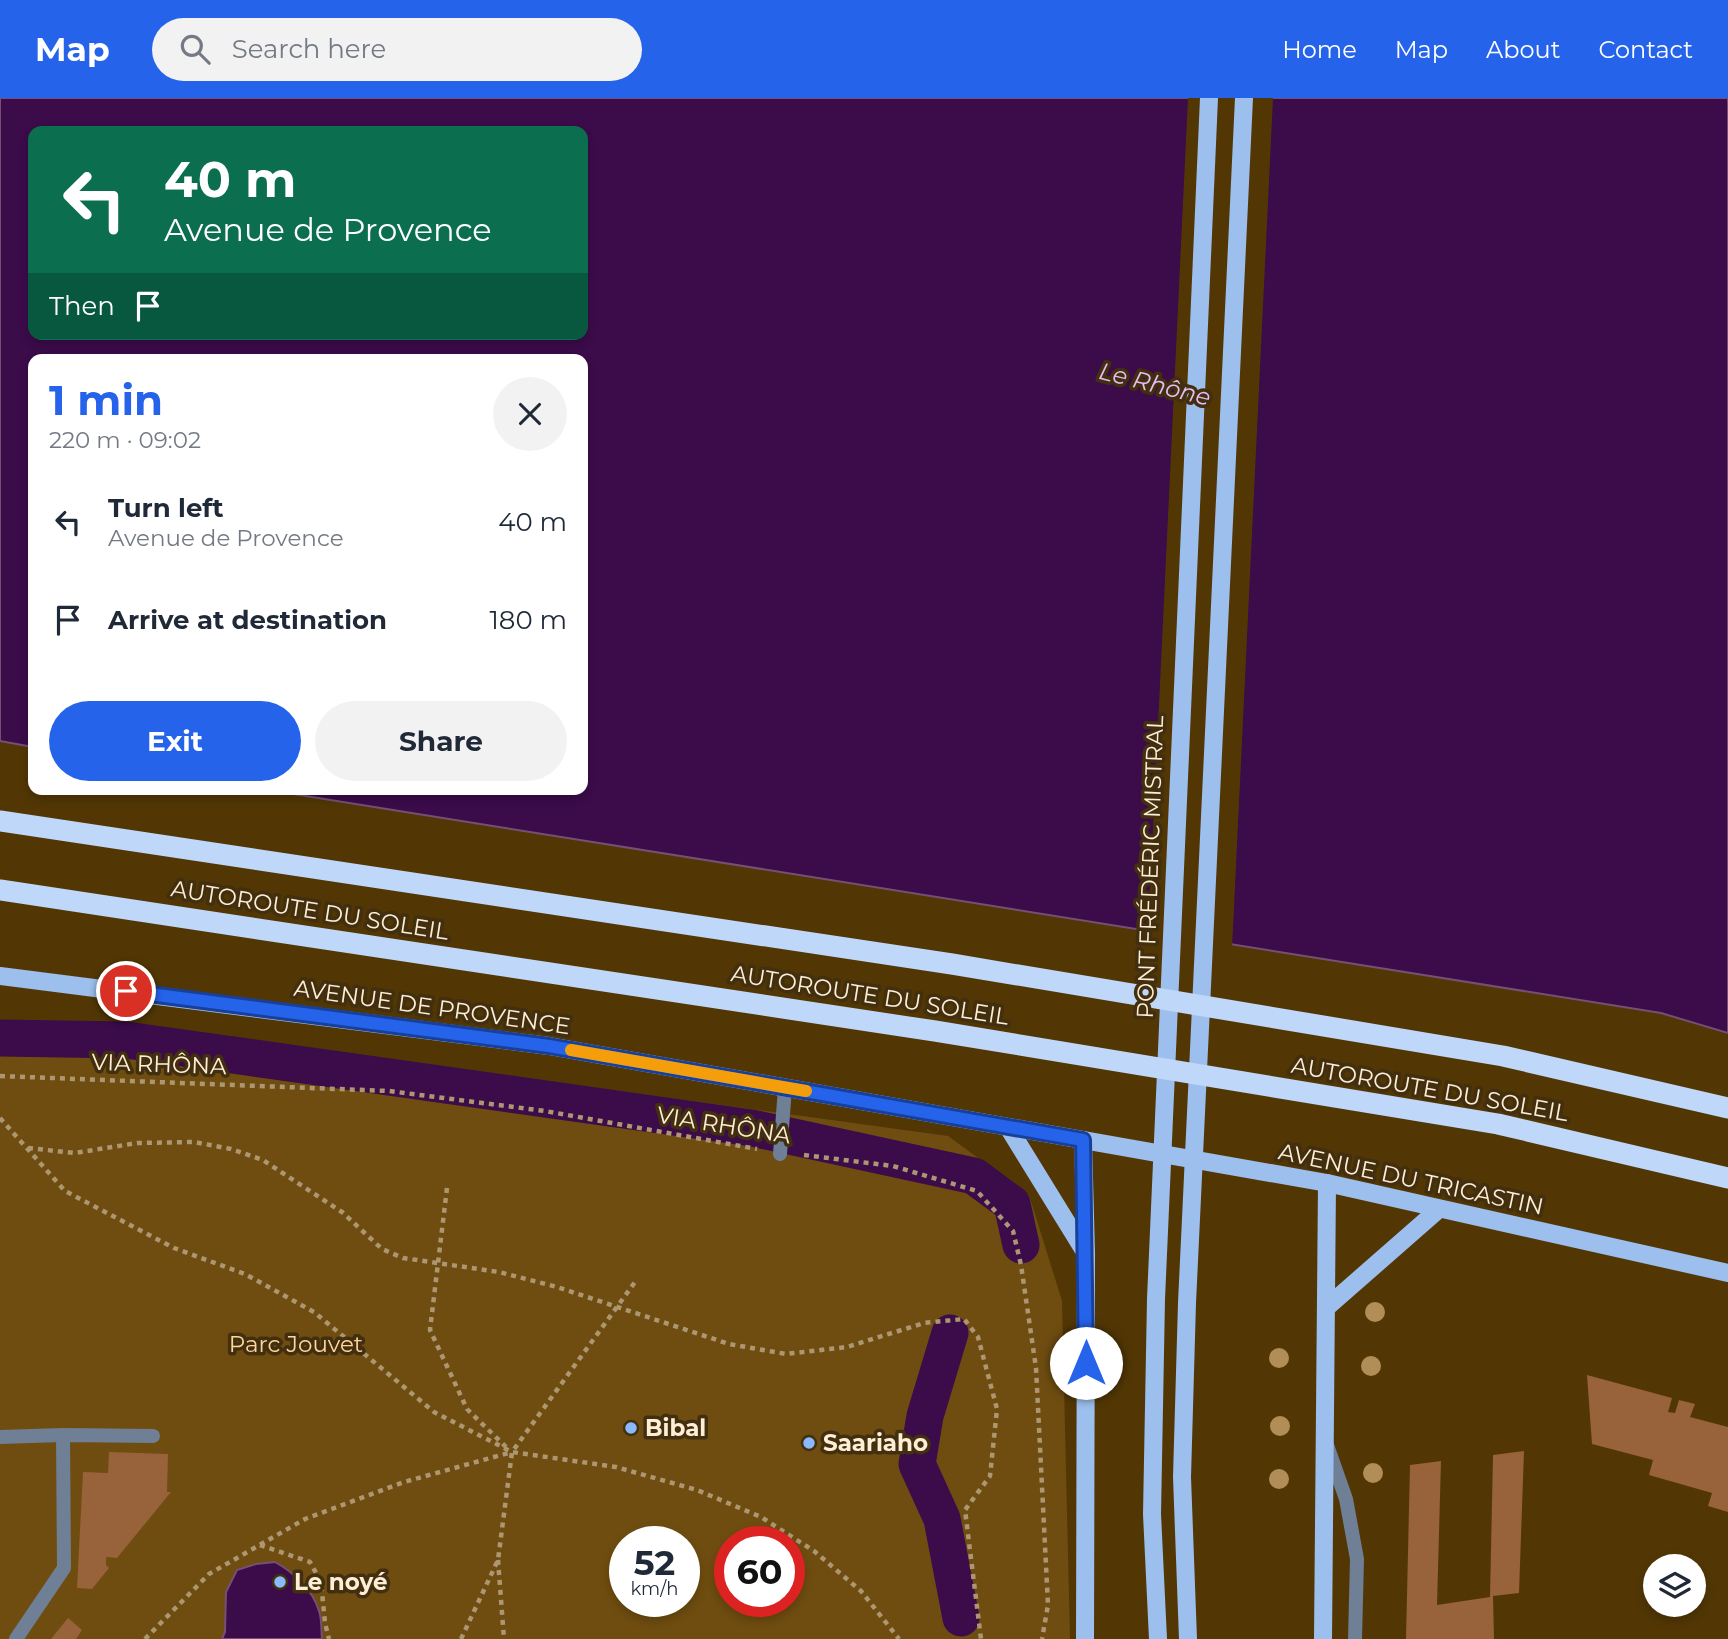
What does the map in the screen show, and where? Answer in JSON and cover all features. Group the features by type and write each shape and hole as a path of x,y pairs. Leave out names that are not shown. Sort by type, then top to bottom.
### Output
{"highway":[{"name":"AUTOROUTE DU SOLEIL","path":"0,821 952,964 1503,1056 1728,1108"},
{"name":"AUTOROUTE DU SOLEIL","path":"0,890 935,1031 1499,1124 1728,1178"}],"main road":[{"name":"PONT FRÉDÉRIC MISTRAL","path":"1158,1639 1152,1514 1156,1299 1209,98"},
{"path":"1190,1639 1182,1477 1187,1303 1244,98"},
{"name":"AVENUE DE PROVENCE","path":"0,979 20,977 549,1046 1083,1140"},
{"path":"1008,1127 1086,1254"},
{"path":"1083,1140 1086,1254 1086,1639"},
{"name":"AVENUE DU TRICASTIN","path":"1083,1140 1327,1183 1728,1273"},
{"path":"1323,1639 1327,1183"},
{"path":"1326,1308 1439,1209"}],"lane":[{"path":"780,1154 785,1088"},
{"path":"16,1639 64,1568 63,1435"},
{"path":"0,1437 153,1436"},
{"path":"1325,1438 1346,1499 1357,1559 1355,1639"}],"path":[{"name":"VIA RHÔNA","path":"0,1076 389,1091 545,1111 780,1154 893,1166 977,1191 1013,1231 1021,1265 1036,1368 1048,1605 1042,1639"},
{"path":"0,1118 65,1191 174,1248 245,1274 314,1312 434,1412 512,1452 616,1467 697,1490 761,1517 814,1551 861,1591 899,1639"},
{"path":"28,1148 75,1153 136,1143 194,1142 231,1149 263,1160 342,1212 382,1249 403,1258 499,1272 557,1287 729,1344 786,1354 847,1347 924,1323 964,1319 978,1337 997,1409 990,1476 965,1510 981,1639"},
{"path":"447,1188 430,1330 467,1409 512,1452"},
{"path":"505,1639 498,1560 512,1452 635,1282"},
{"path":"145,1639 209,1574 305,1519 404,1482 512,1452"},
{"path":"260,1545 310,1562 321,1581 329,1639"},
{"path":"461,1639 498,1560"}],"green space":[{"name":"Parc Jouvet","path":"0,1031 240,1039 948,1136 1029,1195 1062,1301 1070,1639 0,1639"}],"water":[{"name":"Le Rhône","path":"0,98 1728,98 1728,1033 1661,1013 299,795 588,795 588,354 28,354 28,746 0,741"},
{"path":"275,1562 295,1576 312,1596 320,1614 322,1639 222,1639 225,1632 226,1592 237,1570"}],"pier":[{"path":"1188,98 1273,98 1232,948 1148,935"}],"building":[{"path":"1587,1375 1672,1398 1668,1412 1675,1413 1679,1400 1695,1404 1690,1417 1728,1427 1728,1512 1708,1506 1712,1493 1649,1475 1653,1460 1592,1444"},
{"path":"1524,1451 1519,1593 1493,1596 1494,1639 1406,1639 1410,1465 1441,1461 1437,1605 1490,1597 1493,1455"},
{"path":"109,1452 168,1454 167,1492 171,1492 117,1558 106,1557 106,1565 109,1568 92,1589 77,1588 83,1472 108,1473"},
{"path":"68,1618 82,1630 76,1639 51,1639"}],"waterway":[{"path":"0,1038 126,1040 752,1128 974,1176 1012,1204 1021,1245"},
{"path":"950,1333 925,1416 917,1464 942,1519 961,1618"}],"slow traffic":[{"path":"571,1050 806,1091"}],"place":[{"name":"Bibal","path":"631,1428"},
{"name":"Saariaho","path":"809,1443"},
{"name":"Le noyé","path":"280,1582"}],"route":[{"path":"126,991 549,1046 1083,1140 1086,1363"}]}
